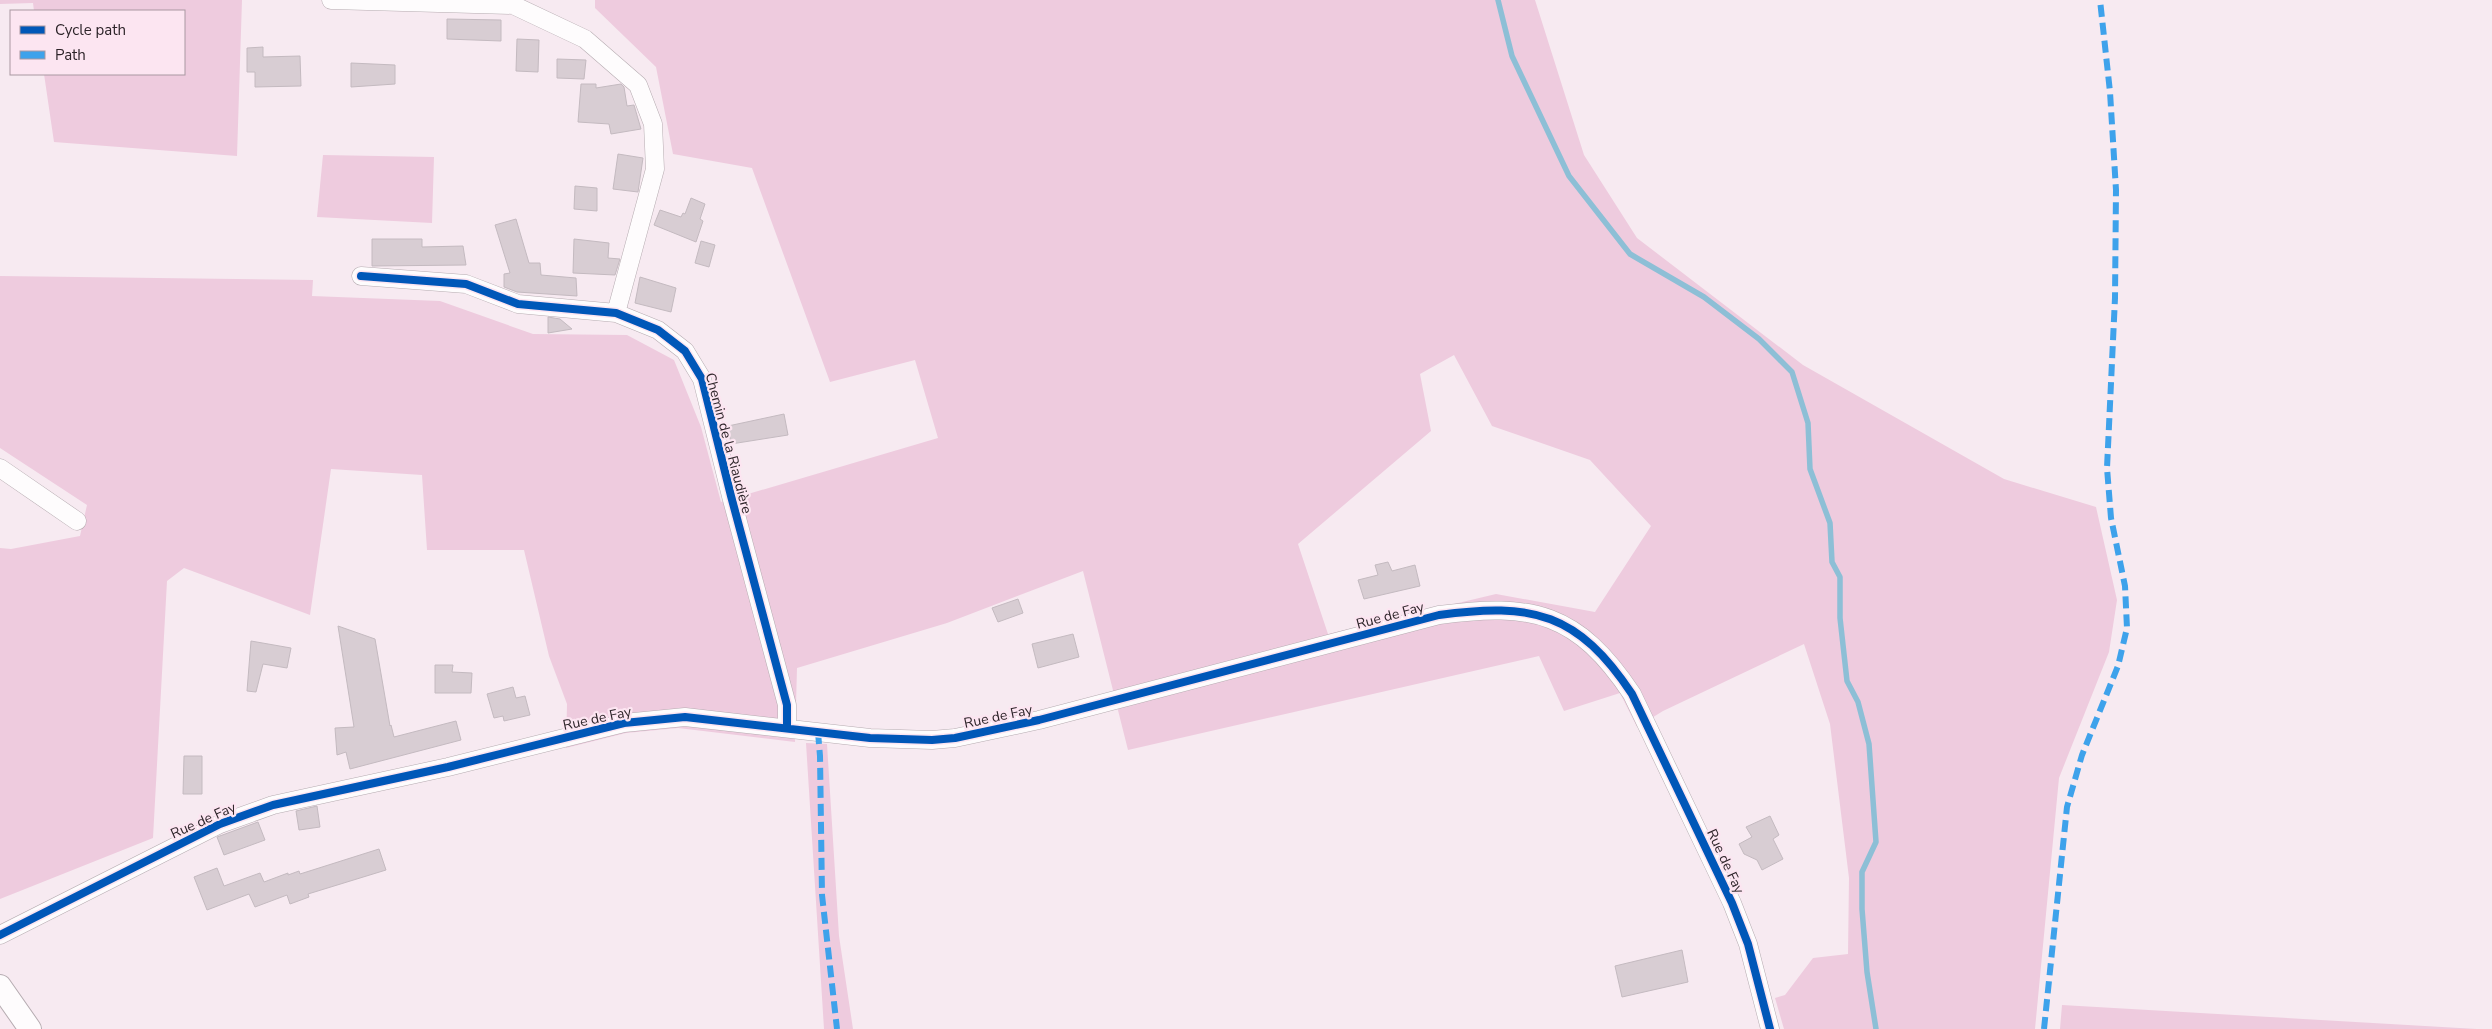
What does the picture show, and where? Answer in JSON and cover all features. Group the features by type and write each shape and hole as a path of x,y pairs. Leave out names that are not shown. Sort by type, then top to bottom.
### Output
{"main road":[{"path":"0,986 30,1029"}],"street":[{"path":"331,0 513,5 585,39 638,85 653,124 654,169 616,313"},
{"name":"Chemin de la Riaudière","path":"361,276 466,284 518,304 616,313 658,330 685,351 702,379 730,496 787,705 787,728"},
{"path":"0,468 76,521"},
{"name":"Rue de Fay","path":"0,935 220,824 273,805 448,767 624,724 685,717 902,740 955,738 1039,720 1439,615 1496,609 1546,616 1575,631 1612,664 1632,694 1732,903 1748,944 1770,1029"}],"shaded area":[{"path":"0,0 242,0 237,156 54,142 44,75 185,75 185,10 34,10 33,3 0,4"},
{"path":"595,0 1535,0 1584,155 1637,238 1803,365 2004,479 2096,507 2117,600 2109,652 2059,778 2035,1029 1784,1029 1775,998 1785,995 1813,958 1848,954 1849,878 1830,724 1804,644 1663,711 1637,727 1620,693 1564,711 1539,656 1128,750 1083,571 947,623 797,668 795,742 678,728 626,733 566,748 567,704 549,656 524,550 427,550 422,475 331,469 310,615 184,568 167,581 153,838 0,899 0,548 11,549 80,536 87,505 0,448 0,276 313,280 312,296 440,301 533,334 627,335 674,360 701,427 721,502 938,438 915,360 830,382 752,168 673,154 656,67 595,8","holes":["1454,355 1492,426 1590,460 1651,526 1595,612 1496,594 1328,634 1298,544 1431,431 1420,374"]},
{"path":"323,155 434,157 432,223 317,217"},
{"path":"806,743 827,744 839,936 853,1029 824,1029"},
{"path":"2062,1005 2477,1029 2060,1029"}],"building":[{"path":"447,19 501,20 501,41 447,39"},
{"path":"517,39 539,40 538,72 516,71"},
{"path":"263,47 263,57 300,56 301,86 255,87 255,72 247,72 247,48"},
{"path":"557,59 586,60 584,79 557,78"},
{"path":"351,63 395,65 395,84 351,87"},
{"path":"581,84 596,84 596,88 621,84 624,87 627,106 634,105 641,129 611,134 609,124 578,122"},
{"path":"618,154 643,158 638,192 613,189"},
{"path":"575,186 597,188 597,211 574,209"},
{"path":"691,198 705,204 700,219 703,221 696,242 654,225 660,210 681,217 683,213 685,214"},
{"path":"516,219 529,263 540,263 541,275 576,278 577,296 517,292 504,287 504,274 510,273 495,225"},
{"path":"372,239 422,239 422,247 463,246 466,265 372,266"},
{"path":"574,239 609,243 608,258 620,259 615,275 573,273"},
{"path":"701,241 715,245 709,267 695,263"},
{"path":"640,277 676,288 671,312 635,303"},
{"path":"548,317 560,319 572,329 548,333"},
{"path":"784,414 788,435 731,444 728,426"},
{"path":"1388,562 1392,571 1415,565 1420,586 1364,599 1358,580 1378,575 1375,565"},
{"path":"1018,599 1023,613 998,622 992,608"},
{"path":"338,626 375,639 390,726 394,737 456,721 461,740 350,769 346,752 337,755 335,728 354,727"},
{"path":"1073,634 1079,657 1038,668 1032,644"},
{"path":"251,641 291,648 287,668 263,664 256,692 247,691"},
{"path":"435,665 453,665 452,672 472,673 471,693 435,693"},
{"path":"513,687 516,698 525,696 530,715 504,721 503,716 494,718 487,694"},
{"path":"184,756 202,756 202,794 183,794"},
{"path":"317,806 320,827 299,830 296,811"},
{"path":"1770,816 1779,835 1773,839 1783,859 1762,870 1757,860 1744,854 1739,844 1752,837 1746,827"},
{"path":"258,822 265,840 224,855 217,837"},
{"path":"379,849 386,870 308,894 309,897 290,904 287,895 255,907 249,894 207,910 194,877 217,868 224,886 260,873 264,882 288,873 288,875 299,871 300,874"},
{"path":"1682,950 1688,982 1622,997 1615,966"}],"waterway":[{"path":"1498,0 1512,56 1569,176 1630,254 1704,297 1759,339 1792,372 1808,423 1810,469 1830,523 1832,562 1840,577 1840,618 1847,681 1858,702 1869,744 1876,842 1862,872 1862,909 1867,972 1876,1029"}],"marked path":[{"path":"2044,1029 2067,807 2082,755 2118,666 2127,628 2125,586 2111,518 2107,468 2115,298 2116,190 2110,92 2100,0"},
{"path":"818,732 822,895 837,1029"}],"cycle path":[{"path":"361,276 466,284 518,304 616,313 658,330 685,351 702,379 787,705 787,728"},
{"path":"0,935 220,824 273,805 448,767 624,723 685,717 870,738 932,740 955,738 1039,720 1439,615 1501,610 1527,613 1550,619 1572,630 1592,646 1612,667 1632,694 1732,903 1748,944 1770,1029"}]}
